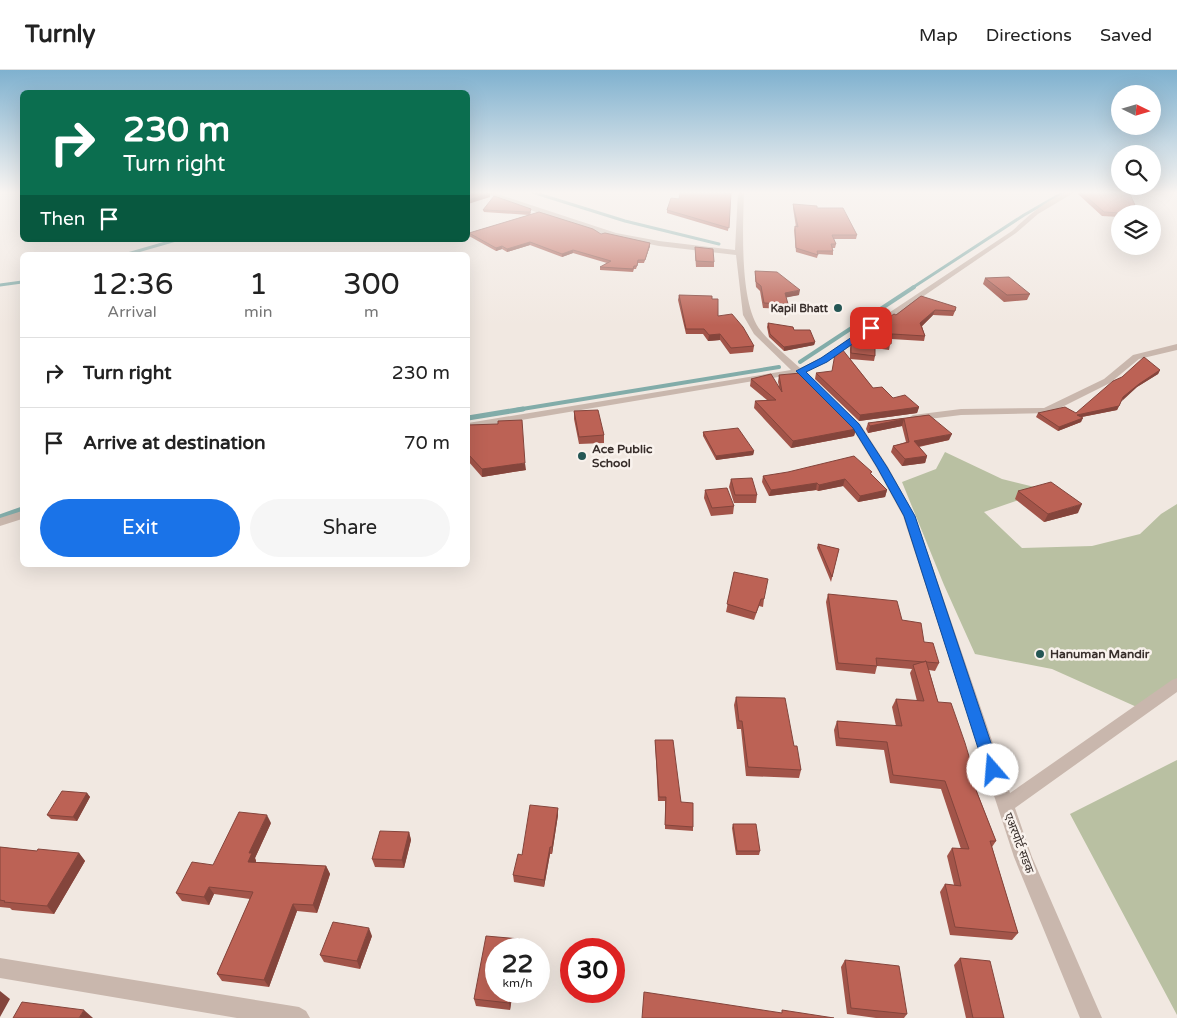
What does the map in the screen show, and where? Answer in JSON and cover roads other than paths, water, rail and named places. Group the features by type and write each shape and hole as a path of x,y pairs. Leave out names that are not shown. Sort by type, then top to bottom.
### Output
{"street":[{"path":"622,236 674,247 739,253"},
{"name":"एअरपोर्ट सडक","path":"740,236 739,253 747,315 757,332 861,426 909,516 1023,857 1091,1018"},
{"path":"470,426 800,371 824,360 1008,236"},
{"path":"904,420 962,412 1046,411 1107,381 1136,356 1177,348"},
{"path":"0,522 20,516"},
{"path":"1005,806 1177,684"},
{"path":"0,968 299,1018"}],"waterway":[{"path":"687,236 719,244"},
{"path":"912,288 991,236"},
{"path":"134,252 169,242"},
{"path":"0,285 20,282"},
{"path":"800,362 914,287"},
{"path":"516,410 779,367"},
{"path":"470,418 523,409"},
{"path":"0,517 20,510"}],"place":[{"name":"Kapil Bhatt","path":"838,308"},
{"name":"Ace Public School","path":"582,456"},
{"name":"Hanuman Mandir","path":"1040,654"}]}
